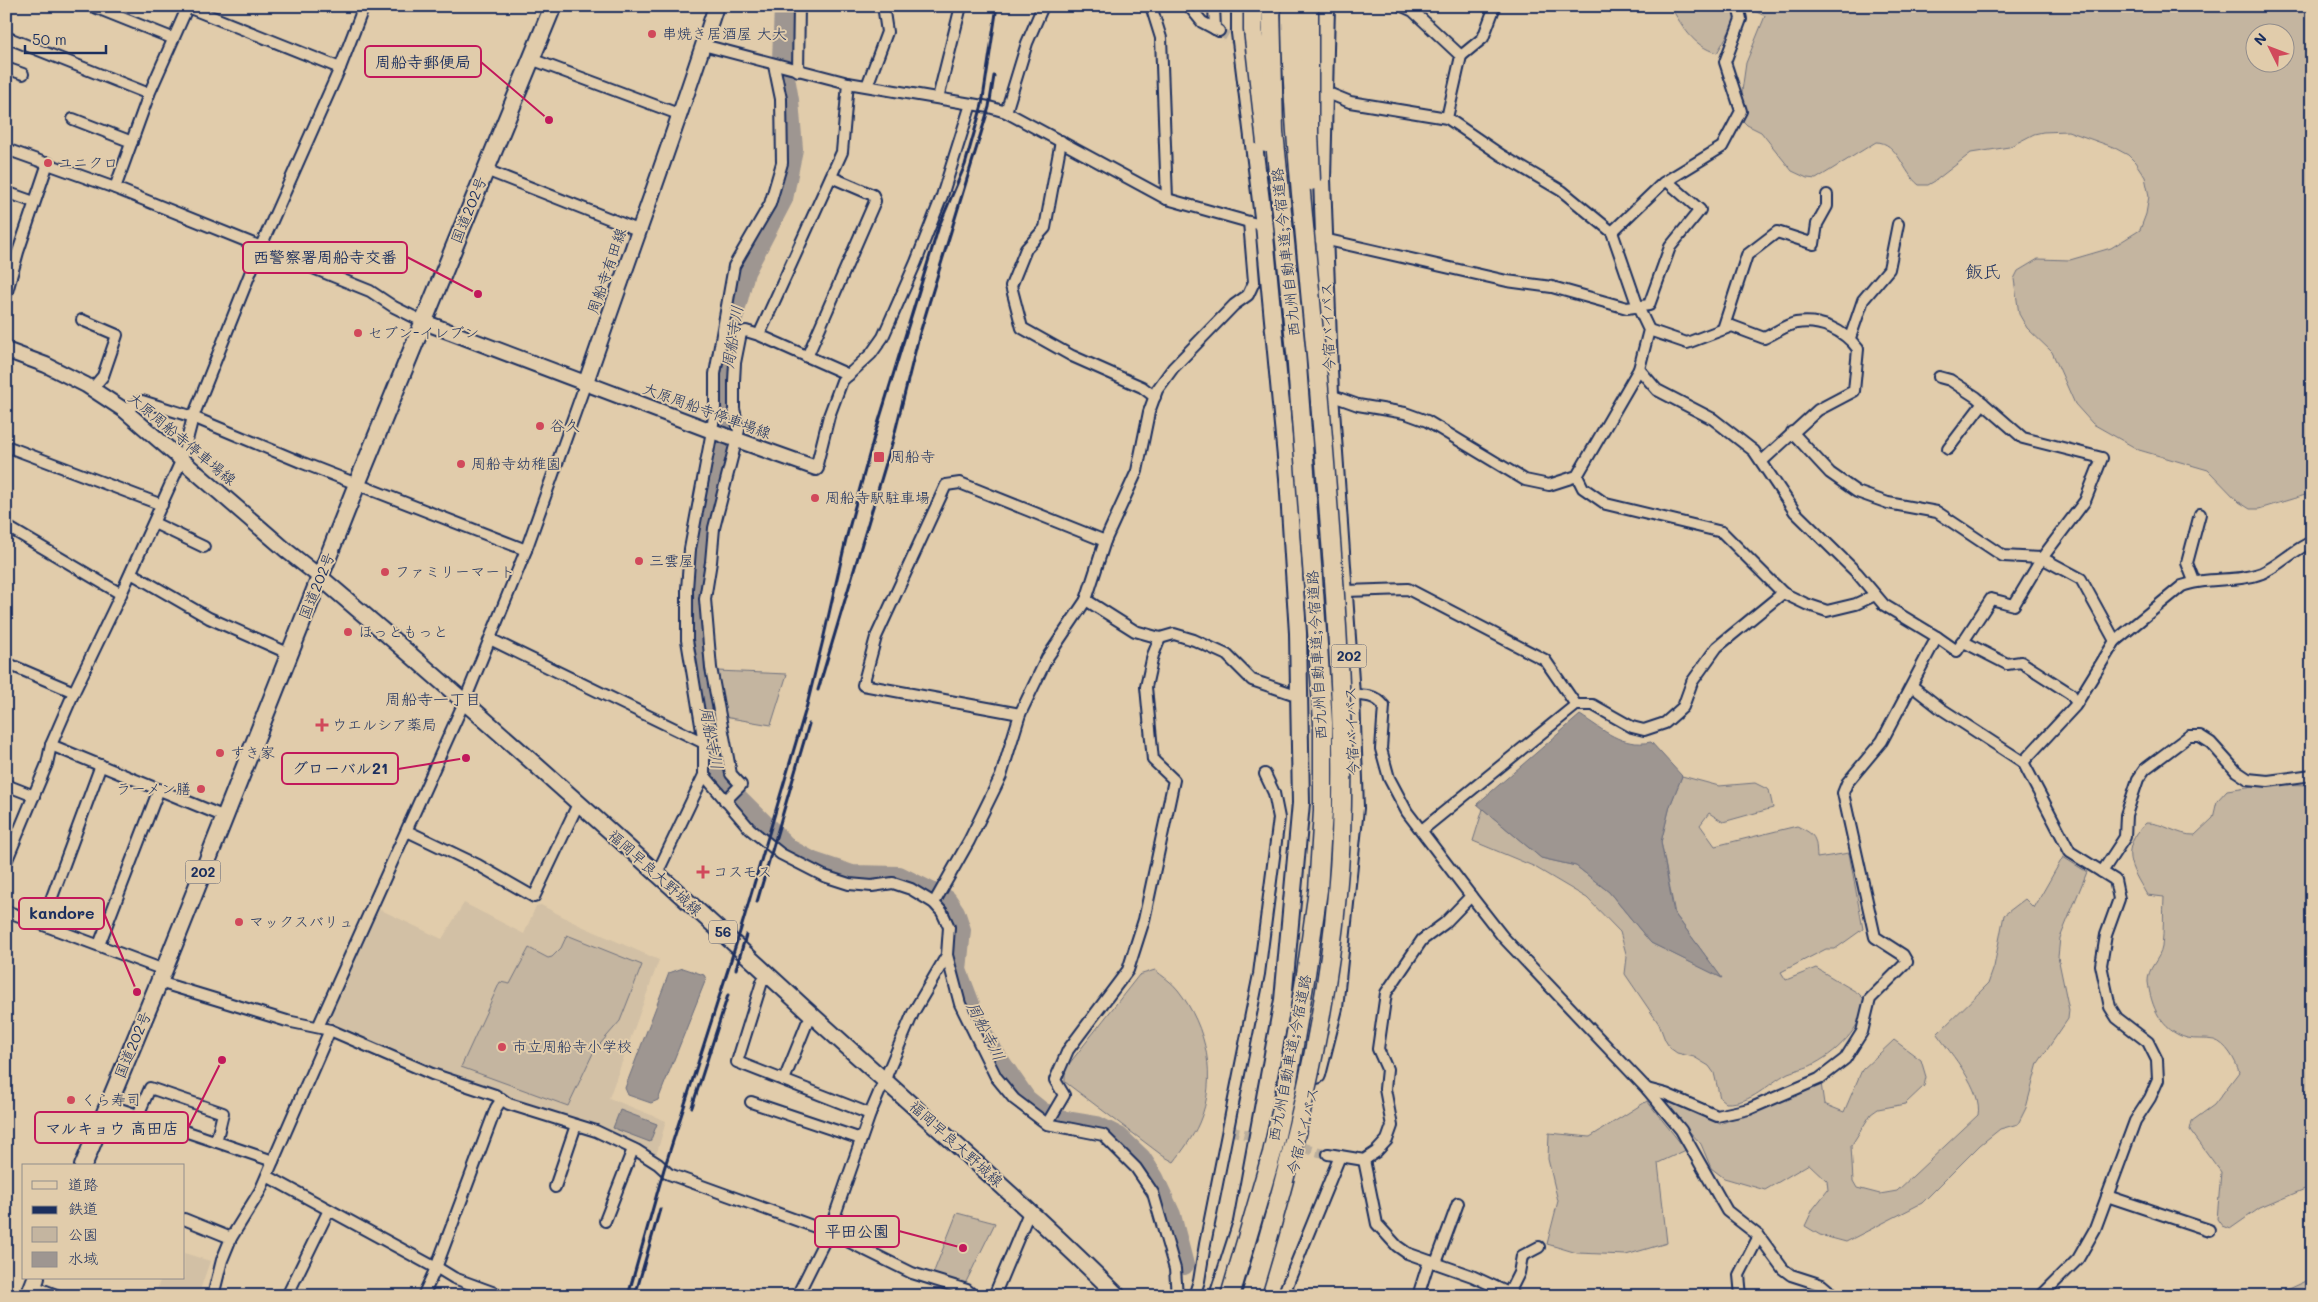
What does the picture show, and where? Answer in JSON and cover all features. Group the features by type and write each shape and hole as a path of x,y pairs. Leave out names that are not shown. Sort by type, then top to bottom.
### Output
{"highway":[{"name":"国道202号","path":"84,1164 320,577 553,6"},
{"path":"1218,1296 1242,1222 1283,1000 1301,803 1298,633 1288,478 1256,224 1240,33 1240,6"},
{"path":"1253,6 1253,30 1262,124 1284,239"},
{"name":"西九州自動車道;今宿道路","path":"1230,1296 1269,1162 1287,1086 1318,890 1323,811 1323,723 1318,645 1296,352 1274,132 1271,6"},
{"name":"西九州自動車道;今宿道路","path":"1251,1296 1290,1158 1307,1089 1327,979 1338,892 1342,722 1326,400 1295,133 1291,6"},
{"path":"1310,6 1309,132 1314,231 1325,347 1326,400"},
{"name":"今宿バイパス","path":"1256,1296 1285,1204 1334,1008 1355,808 1345,591 1326,400 1325,240 1322,179 1326,6"}],"main road":[{"name":"周船寺有田線","path":"586,382 638,230 681,115 716,6"},
{"path":"424,322 586,382"},
{"name":"大原周船寺停車場線","path":"6,350 46,365 92,389 124,410 287,551 320,577"},
{"name":"大原周船寺停車場線","path":"586,382 714,432 816,468"},
{"name":"福岡早良大野城線","path":"320,577 465,700 578,804 656,872 813,1016 1030,1210 1118,1296"}],"street":[{"path":"92,6 172,38"},
{"path":"7,859 47,764 51,745 74,692 131,573 182,459 193,417 261,246 340,68 364,6"},
{"path":"795,70 799,6"},
{"path":"867,86 887,32 884,12 886,6"},
{"path":"938,98 961,6"},
{"path":"1006,112 1027,43 1043,6"},
{"path":"1152,6 1161,38 1167,199"},
{"path":"1189,6 1202,22 1217,30 1214,6"},
{"path":"1402,6 1413,11 1461,56"},
{"path":"1447,118 1461,56 1483,38 1495,6"},
{"path":"1612,232 1667,181 1722,147 1741,111 1725,62 1741,19 1738,6"},
{"path":"115,188 149,94 187,7 340,68"},
{"path":"6,37 149,94"},
{"path":"703,45 848,83 971,104 1006,112 1167,199 1256,224 1507,281 1552,287 1627,308 1649,306 1670,247 1700,210 1667,181"},
{"path":"532,59 681,115"},
{"path":"656,872 704,775 704,744 687,640 687,590 690,550 714,432 715,374 734,266 770,204 782,163 781,99 774,65"},
{"path":"6,68 23,74"},
{"path":"758,335 842,152 848,83"},
{"path":"1324,91 1350,102 1447,118 1501,156 1562,191 1612,232 1638,307 1649,330 1639,369 1577,476 1549,485 1525,480 1427,420 1405,414 1326,400"},
{"path":"816,468 829,416 842,382 871,354 883,337 942,196 971,104"},
{"path":"73,119 132,142"},
{"path":"1061,141 1045,228 1026,249 1011,286 1022,328 1072,356 1142,387 1155,397"},
{"path":"6,149 115,188 370,291 394,307 424,322"},
{"path":"6,295 9,275 48,164"},
{"path":"486,170 638,230"},
{"path":"807,357 875,201 873,194 831,177"},
{"path":"6,192 34,202"},
{"path":"1723,329 1747,255 1777,232 1814,244 1817,224 1827,206 1827,195"},
{"path":"934,904 969,841 1001,776 1020,714 1047,658 1086,600 1105,541 1137,470 1149,412 1155,397 1173,368 1234,305 1248,295 1254,282 1256,224"},
{"path":"1850,338 1863,300 1889,269 1898,224"},
{"path":"82,320 117,335 103,376 92,389"},
{"path":"1649,330 1687,343 1732,326 1764,338 1794,324 1814,322 1841,332 1850,338 1858,349 1854,390 1818,410 1762,461"},
{"path":"726,800 741,785 731,774 711,668 705,599 714,528 739,430 734,409 734,381 738,342 741,333 746,331 758,335 849,375"},
{"path":"1639,369 1657,390 1713,419 1735,434 1762,461 1795,512 1857,573 1884,605 1957,651 1991,599 2014,605 2042,558 2085,501 2102,458 2023,438 1983,403 1950,380 1939,377"},
{"path":"318,1027 465,700 526,550 586,382"},
{"path":"124,410 142,401 193,417 526,550"},
{"path":"1948,449 1983,403"},
{"path":"1792,432 1830,473 1857,492 1888,503 1937,512 2003,556 2042,558 2082,579 2116,641"},
{"path":"6,446 162,505"},
{"path":"1577,476 1583,488 1606,504 1722,532 1783,593 1826,611 1856,604 1875,595"},
{"path":"1020,714 863,685 876,637 946,485 960,483 1105,541"},
{"path":"2194,581 2187,563 2200,514"},
{"path":"154,523 204,547"},
{"path":"6,526 121,594"},
{"path":"2023,762 2077,702 2116,641 2182,586 2194,581 2262,573 2312,542"},
{"path":"131,573 209,618 290,654"},
{"path":"1345,591 1408,589 1545,660 1576,705"},
{"path":"1422,830 1576,705 1593,705 1632,727 1644,730 1665,723 1683,707 1692,682 1717,647 1783,593"},
{"path":"1086,600 1134,630 1160,638 1174,634 1194,640 1227,655 1252,680 1299,696"},
{"path":"1647,1089 1666,1094 1717,1116 1724,1116 1749,1109 1819,1079 1845,1059 1862,1032 1865,1016 1875,992 1907,962 1903,955 1875,936 1843,793 1847,783 1882,741 1937,637"},
{"path":"1046,1124 1064,1095 1055,1080 1068,1050 1128,970 1144,920 1174,780 1153,760 1146,687 1153,655 1160,638"},
{"path":"490,639 704,744"},
{"path":"1962,641 2007,664 2021,662 2071,694 2077,702"},
{"path":"6,663 74,692"},
{"path":"1912,686 1940,708 2023,762 2070,852 2115,880 2119,899 2106,935 2101,965 2110,1008 2117,1018 2148,1042 2157,1060 2158,1080 2150,1098 2135,1121 2095,1229 2078,1258 2041,1296"},
{"path":"1351,695 1369,695 1379,699 1384,706 1381,749 1389,778 1407,812 1503,936 1647,1089 1682,1130 1727,1211 1759,1236 1783,1269 1791,1275 1822,1285 1834,1296"},
{"path":"2102,872 2125,837 2126,815 2138,780 2145,769 2189,736 2200,736 2211,743 2236,771 2248,779 2268,781 2312,775"},
{"path":"51,745 225,817"},
{"path":"42,924 101,765"},
{"path":"1194,1296 1199,1281 1259,974 1279,818 1274,793 1265,774"},
{"path":"704,775 766,844 781,854 849,884 872,886 893,883 903,886 934,904 942,912 949,927 946,955 960,1004 996,1076 1014,1099 1046,1124 1103,1135 1136,1168 1153,1193 1175,1269 1177,1296"},
{"path":"6,785 34,796"},
{"path":"99,946 159,789"},
{"path":"407,830 478,865 534,898 578,804"},
{"path":"1328,1154 1364,1160 1376,1152 1387,1140 1392,1126 1385,1089 1387,1068 1378,1050 1386,993 1422,940 1445,923 1471,896"},
{"path":"6,911 99,946 161,976 287,1021 330,1030 432,1074 509,1104 596,1132 633,1149 658,1164 669,1174 829,1232 912,1273 968,1290 974,1296"},
{"path":"797,1296 829,1232 870,1114 884,1080 914,1013 946,955"},
{"path":"768,974 762,982 737,1062 870,1114"},
{"path":"784,1080 807,1023 813,1016"},
{"path":"213,1296 222,1260 231,1238 260,1191 330,1030"},
{"path":"138,1115 150,1088 223,1113 216,1142"},
{"path":"423,1296 436,1267 496,1108 502,1100"},
{"path":"751,1102 861,1139"},
{"path":"108,1105 273,1161"},
{"path":"555,1187 576,1125"},
{"path":"605,1221 633,1149"},
{"path":"1293,1296 1286,1288 1340,1156"},
{"path":"1364,1160 1377,1224 1402,1250 1472,1276 1512,1294 1522,1256 1539,1247"},
{"path":"267,1176 454,1278 503,1296"},
{"path":"2107,1196 2209,1230"},
{"path":"1418,1296 1458,1203"},
{"path":"287,1296 329,1210"},
{"path":"994,1296 1030,1210"},
{"path":"185,1219 231,1238"},
{"path":"1741,1296 1739,1274 1759,1236"},
{"path":"33,1287 59,1296"}],"shaded area":[{"name":"市立周船寺小学校","path":"464,903 524,934 536,906 541,905 579,925 659,960 609,1098 666,1121 656,1156 603,1128 507,1096 486,1085 422,1065 332,1028 326,1023 379,909 442,939"},
{"path":"185,1253 210,1261 200,1290 203,1291 201,1296 178,1296 157,1289 160,1280 185,1280"}],"green space":[{"path":"1670,6 1744,6 1717,53 1701,46 1689,35"},
{"path":"1744,6 2312,6 2312,493 2259,509 2250,509 2239,502 2208,470 2139,450 2093,424 2075,404 2052,352 2027,328 2019,314 2014,279 2018,271 2038,259 2070,260 2111,248 2140,230 2146,214 2149,196 2145,177 2128,155 2113,147 2068,131 2043,132 2034,134 2009,147 1971,153 1935,181 1928,185 1919,185 1913,180 1890,147 1884,143 1876,142 1816,179 1807,178 1792,171 1761,132 1747,125 1742,120 1739,112 1746,63 1765,16"},
{"path":"717,671 787,674 771,725 724,717"},
{"path":"1682,776 1719,786 1755,783 1769,790 1773,808 1723,822 1709,813 1700,825 1715,846 1797,826 1814,838 1817,858 1849,853 1863,929 1835,949 1826,949 1781,972 1786,980 1816,968 1858,993 1864,999 1863,1009 1854,1030 1829,1055 1807,1067 1780,1077 1752,1097 1735,1102 1726,1103 1720,1098 1714,1073 1709,1066 1694,1057 1677,1053 1670,1048 1659,1024 1625,974 1627,957 1620,932 1587,898 1533,866 1473,841 1483,809 1541,858 1576,866 1609,892 1651,943 1721,977 1675,914 1661,842 1670,806"},
{"path":"2267,784 2312,785 2312,1186 2260,1208 2230,1229 2222,1226 2217,1219 2221,1172 2190,1130 2192,1121 2214,1105 2239,1072 2236,1063 2223,1045 2214,1040 2190,1039 2178,1035 2164,1024 2155,1008 2149,991 2148,977 2162,947 2164,897 2147,895 2132,867 2130,850 2132,842 2146,823 2195,835 2213,818 2217,801 2227,790"},
{"path":"2063,857 2087,872 2060,938 2058,957 2069,1010 2068,1019 2038,1063 2026,1108 2018,1124 2000,1129 1980,1145 1922,1203 1846,1242 1820,1235 1805,1226 1813,1209 1828,1190 1827,1181 1809,1164 1765,1190 1724,1178 1711,1168 1701,1144 1664,1104 1666,1099 1720,1124 1821,1083 1824,1104 1844,1112 1862,1070 1894,1040 1921,1060 1926,1077 1924,1086 1905,1104 1878,1109 1871,1114 1851,1146 1853,1181 1857,1188 1880,1194 1897,1191 1978,1115 1976,1095 1971,1084 1937,1034 1988,984 1994,967 2004,915 2025,899 2034,908"},
{"path":"567,935 642,965 620,1021 594,1051 568,1106 461,1067 500,982 510,984 529,948 548,958 552,957 561,948"},
{"path":"1155,970 1176,987 1196,1020 1206,1054 1208,1071 1208,1089 1199,1123 1174,1162 1163,1156 1065,1082 1065,1069 1139,975"},
{"path":"1647,1101 1686,1150 1658,1163 1667,1243 1626,1255 1577,1253 1547,1244 1558,1201 1548,1159 1549,1133 1590,1137"},
{"path":"957,1213 995,1223 965,1284 933,1274"},
{"path":"2312,1278 2312,1296 2273,1296"}],"water":[{"path":"1580,715 1605,732 1622,740 1641,743 1651,742 1682,776 1670,806 1661,842 1674,913 1722,978 1651,943 1609,892 1576,866 1541,858 1477,804"},
{"path":"683,968 704,975 706,979 658,1100 651,1103 628,1095 625,1088 669,973"},
{"path":"620,1110 657,1124 650,1142 613,1128"}],"waterway":[{"name":"周船寺川","path":"784,6 782,60 789,100 793,149 783,199 745,272 733,319 723,402 723,447 703,531 697,590 701,682 721,781 789,849 813,862 852,875 899,876 947,900 955,912 961,930 957,970 978,1025 992,1050 1026,1099 1042,1112 1061,1120 1097,1126 1119,1137 1141,1158 1154,1178 1171,1215 1184,1265"}],"tunnel":[{"path":"1219,31 1245,46"},
{"path":"1229,1130 1262,1138"},
{"path":"1288,1144 1328,1154"}],"railway":[{"path":"628,1296 664,1169 739,935 807,705 846,539 874,437 939,226 965,165 982,105 997,6"},
{"path":"818,690 893,440 919,336 989,107 994,76"},
{"path":"757,902 809,724"},
{"path":"736,969 746,935"},
{"path":"692,1107 728,995"},
{"path":"635,1296 660,1209"}],"place":[{"name":"串焼き居酒屋 大大","path":"652,34"},
{"name":"周船寺郵便局","path":"549,120"},
{"name":"ユニクロ","path":"48,163"},
{"name":"西警察署周船寺交番","path":"478,294"},
{"name":"セブン-イレブン","path":"358,333"},
{"name":"谷久","path":"540,426"},
{"name":"周船寺","path":"879,457"},
{"name":"周船寺幼稚園","path":"461,464"},
{"name":"周船寺駅駐車場","path":"815,498"},
{"name":"三雲屋","path":"639,561"},
{"name":"ファミリーマート","path":"385,572"},
{"name":"ほっともっと","path":"348,632"},
{"name":"ウエルシア薬局","path":"322,725"},
{"name":"すき家","path":"220,753"},
{"name":"グローバル21","path":"466,758"},
{"name":"ラーメン膳","path":"201,789"},
{"name":"コスモス","path":"703,872"},
{"name":"マックスバリュ","path":"239,922"},
{"name":"kandore","path":"137,992"},
{"name":"市立周船寺小学校","path":"502,1047"},
{"name":"マルキョウ 高田店","path":"222,1060"},
{"name":"くら寿司","path":"71,1100"},
{"name":"平田公園","path":"963,1248"}],"district":[{"name":"飯氏","path":"1983,272"},
{"name":"周船寺一丁目","path":"433,699"}]}
